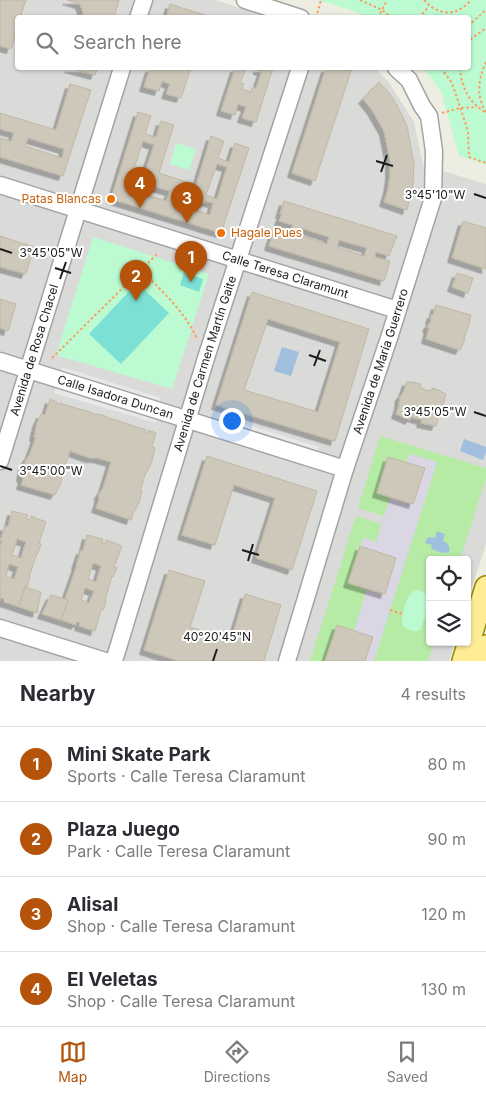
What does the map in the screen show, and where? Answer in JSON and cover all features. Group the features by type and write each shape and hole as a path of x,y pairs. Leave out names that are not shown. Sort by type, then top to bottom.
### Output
{"main road":[{"path":"463,661 486,587"},
{"path":"481,661 486,646"}],"street":[{"path":"139,15 144,0"},
{"path":"245,0 292,15"},
{"name":"Avenida de Rosa Chacel","path":"0,461 121,70"},
{"name":"Avenida de Carmen Martín Gaite","path":"114,661 206,358 299,70"},
{"name":"Avenida de María Guerrero","path":"288,661 345,469 433,198 434,151 428,116 409,80 398,70"},
{"name":"Calle Teresa Claramunt","path":"0,185 397,310"},
{"name":"Calle Isadora Duncan","path":"0,361 345,469"},
{"path":"0,628 105,661"}],"path":[{"path":"317,15 321,0"},
{"path":"360,0 388,15"},
{"path":"380,15 387,0"},
{"path":"424,0 436,11 445,13 463,8 471,0"},
{"path":"422,15 429,6"},
{"path":"471,23 486,10"},
{"path":"471,40 486,28"},
{"path":"486,62 482,71 479,92 480,104 486,112"},
{"path":"442,70 452,83 468,131 468,157 486,163"},
{"path":"460,70 461,81 467,95 477,107 486,112"},
{"path":"428,116 460,108 477,107"},
{"path":"52,358 157,254"},
{"path":"141,270 167,295 192,327 206,358"},
{"path":"390,610 403,614"}],"shaded area":[{"path":"0,0 216,0 260,15 15,15 15,70 377,70 390,84 414,122 423,165 486,184 486,544 471,591 471,556 426,556 426,646 454,646 449,661 0,661"},
{"path":"184,272 203,279 199,292 180,285"},
{"path":"137,283 169,313 121,364 89,334"},
{"path":"282,347 299,352 291,376 274,371"},
{"path":"62,367 161,398 159,403 61,372"},
{"path":"56,386 157,415 156,423 54,393"},
{"path":"223,417 319,447 317,453 221,423"},
{"path":"464,439 486,447 483,460 460,451"},
{"path":"409,454 437,462 374,661 365,661 373,637 354,631 367,588 385,594 396,558 360,546 363,538 376,542 390,497 413,504 425,468 406,462"},
{"path":"437,531 445,534 443,541 448,544 450,549 447,553 431,549 432,545 425,543 428,537 435,538"}],"green space":[{"path":"318,0 486,0 486,165 459,156 441,91 425,70 471,70 471,15 362,15"},
{"path":"176,143 196,149 189,170 170,164"},
{"path":"93,237 209,274 172,389 56,355"},
{"path":"380,436 486,468 486,478 461,556 426,556 426,646 433,646 428,661 310,661 356,516 381,524 384,516 358,508"},
{"path":"414,590 426,595 426,615 421,629 414,631 403,626 402,622 406,602"}],"building":[{"path":"0,0 26,0 21,15 15,15 15,36 11,49 0,46"},
{"path":"67,0 119,0 115,15 83,15 80,4"},
{"path":"170,4 205,15 167,15"},
{"path":"76,70 97,70 95,75"},
{"path":"149,70 190,70 181,98 166,94 170,84 162,81 159,91 144,87"},
{"path":"234,70 245,70 240,83 244,84 242,89 251,92 253,87 256,88 262,71 258,70 272,70 256,122 242,118 246,107 238,104 235,115 221,111"},
{"path":"325,70 351,70 315,181 292,173"},
{"path":"379,82 390,94 407,126 414,164 413,185 407,210 384,202 390,176 390,161 384,131 363,99"},
{"path":"70,84 91,90 63,176 0,157 0,138 11,141 14,133 0,129 0,113 56,130","holes":["28,138 64,149 62,158 25,146"]},
{"path":"138,112 151,116 145,134 156,137 161,121 174,125 159,173 196,185 211,136 224,141 218,158 229,162 235,143 249,148 221,233 111,199","holes":["143,141 154,145 144,175 133,172","217,164 227,167 217,199 206,195","134,178 142,180 142,183 170,191 166,201 130,190","176,194 205,203 205,201 213,203 210,215 173,203"]},
{"path":"284,201 397,236 389,256 376,252 375,257 390,261 384,281 269,246 275,227 290,232 293,225 279,221 282,214 280,214","holes":["301,228 329,237 327,244 299,235","339,240 367,248 364,256 337,247"]},
{"path":"463,221 486,228 486,269 452,258"},
{"path":"0,236 34,247 26,274 0,267"},
{"path":"457,273 473,278 468,293 452,287"},
{"path":"252,292 369,329 335,441 216,405","holes":["268,319 340,342 318,412 244,390"]},
{"path":"0,299 16,304 8,331 0,328"},
{"path":"436,305 471,315 460,350 426,339 429,328 427,328"},
{"path":"407,381 421,384 420,387 428,391 432,391 432,388 446,394 436,426 421,423 422,420 411,417 410,420 396,414 400,396"},
{"path":"50,399 59,405 59,403 96,415 103,415 146,430 145,432 148,433 148,430 156,433 152,447 155,448 152,461 146,472 140,491 142,491 139,503 131,520 96,508 111,462 90,458 70,451 55,495 21,485 23,466 36,437 34,437 37,423 41,414 45,415"},
{"path":"207,456 317,491 292,570 256,558 275,498 234,485 215,545 182,535"},
{"path":"388,457 425,468 413,504 377,493"},
{"path":"12,511 28,515 26,519 30,520 31,516 46,522 39,543 41,544 19,607 4,602 4,599 1,598 0,601 0,547 2,541 0,541 5,526 8,527","holes":["17,539 26,542 21,558 12,555","9,564 18,567 14,579 6,576"]},
{"path":"87,535 103,539 102,543 105,544 106,540 122,546 114,567 117,568 112,576 106,601 103,610 101,610 95,631 79,626 80,623 77,622 76,625 61,620 68,600 65,599 81,550 83,551","holes":["93,563 101,566 96,582 88,579","85,588 94,591 89,603 81,600"]},
{"path":"360,546 396,558 385,594 348,583"},
{"path":"169,570 205,581 190,627 231,640 245,594 281,605 264,661 179,661 144,650"},
{"path":"25,587 41,592 37,613 19,607"},
{"path":"51,595 68,600 61,620 42,614"},
{"path":"337,625 373,637 365,661 325,661"}],"place":[{"name":"Patas Blancas","path":"111,199"},
{"name":"El Veletas","path":"140,208"},
{"name":"Alisal","path":"187,223"},
{"name":"Hagale Pues","path":"221,233"},
{"name":"Mini Skate Park","path":"191,282"},
{"name":"Plaza Juego","path":"136,301"}]}
